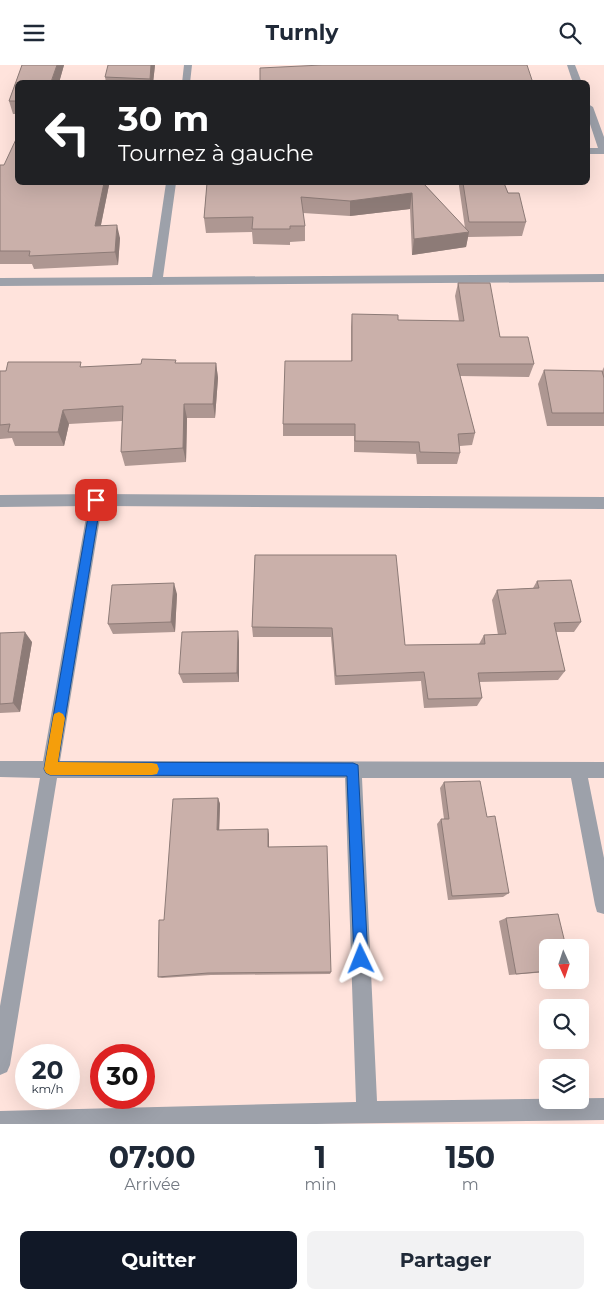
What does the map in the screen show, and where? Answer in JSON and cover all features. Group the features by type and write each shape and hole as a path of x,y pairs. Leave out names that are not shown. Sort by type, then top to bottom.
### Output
{"street":[{"path":"186,80 188,65"},
{"path":"571,65 577,80"},
{"path":"590,112 604,150 590,151"},
{"path":"157,282 171,185"},
{"path":"0,282 604,279"},
{"path":"0,1065 96,500"},
{"path":"0,501 604,503"},
{"path":"0,769 604,770"},
{"path":"353,769 367,1112"},
{"path":"578,769 604,905"},
{"path":"0,1122 367,1112 604,1109"}],"building":[{"path":"22,65 57,65 52,80 17,80"},
{"path":"108,65 151,65 150,79 105,77"},
{"path":"322,65 527,65 532,80 260,80 260,68"},
{"path":"15,84 15,101 9,101"},
{"path":"15,141 15,185 104,185 95,226 117,225 115,252 29,256 30,251 0,251 0,165 4,165"},
{"path":"207,185 425,185 469,232 414,239 412,193 350,201 301,197 305,226 290,226 290,229 252,229 253,217 204,218"},
{"path":"463,185 505,185 508,193 519,193 526,222 469,222"},
{"path":"458,283 490,283 500,337 528,337 534,364 457,364 475,433 458,434 460,453 420,452 419,442 355,441 355,424 283,424 285,361 352,361 352,314 398,315 398,320 464,321"},
{"path":"142,359 176,360 175,363 216,363 213,404 184,404 183,448 121,452 123,406 63,410 58,432 8,432 10,424 0,425 0,371 6,371 8,362 81,362 80,367 141,364"},
{"path":"544,370 602,371 604,378 604,413 552,413"},
{"path":"255,555 396,555 405,645 485,644 484,635 506,634 497,590 539,588 537,581 571,580 581,622 554,623 565,671 478,673 482,698 428,699 424,672 336,676 332,628 252,627"},
{"path":"174,583 171,622 108,624 112,585"},
{"path":"238,631 237,673 179,674 182,632"},
{"path":"25,632 13,703 0,704 0,633"},
{"path":"480,781 487,817 495,816 509,893 452,896 441,819 449,819 444,782"},
{"path":"218,798 217,830 268,829 268,847 327,846 331,972 208,973 158,977 159,920 164,920 173,799"},
{"path":"558,914 564,939 539,939 539,972 516,974 506,918"}],"slow traffic":[{"path":"59,718 50,769 152,769"}],"route":[{"path":"96,500 50,769 353,769 361,959"}]}
